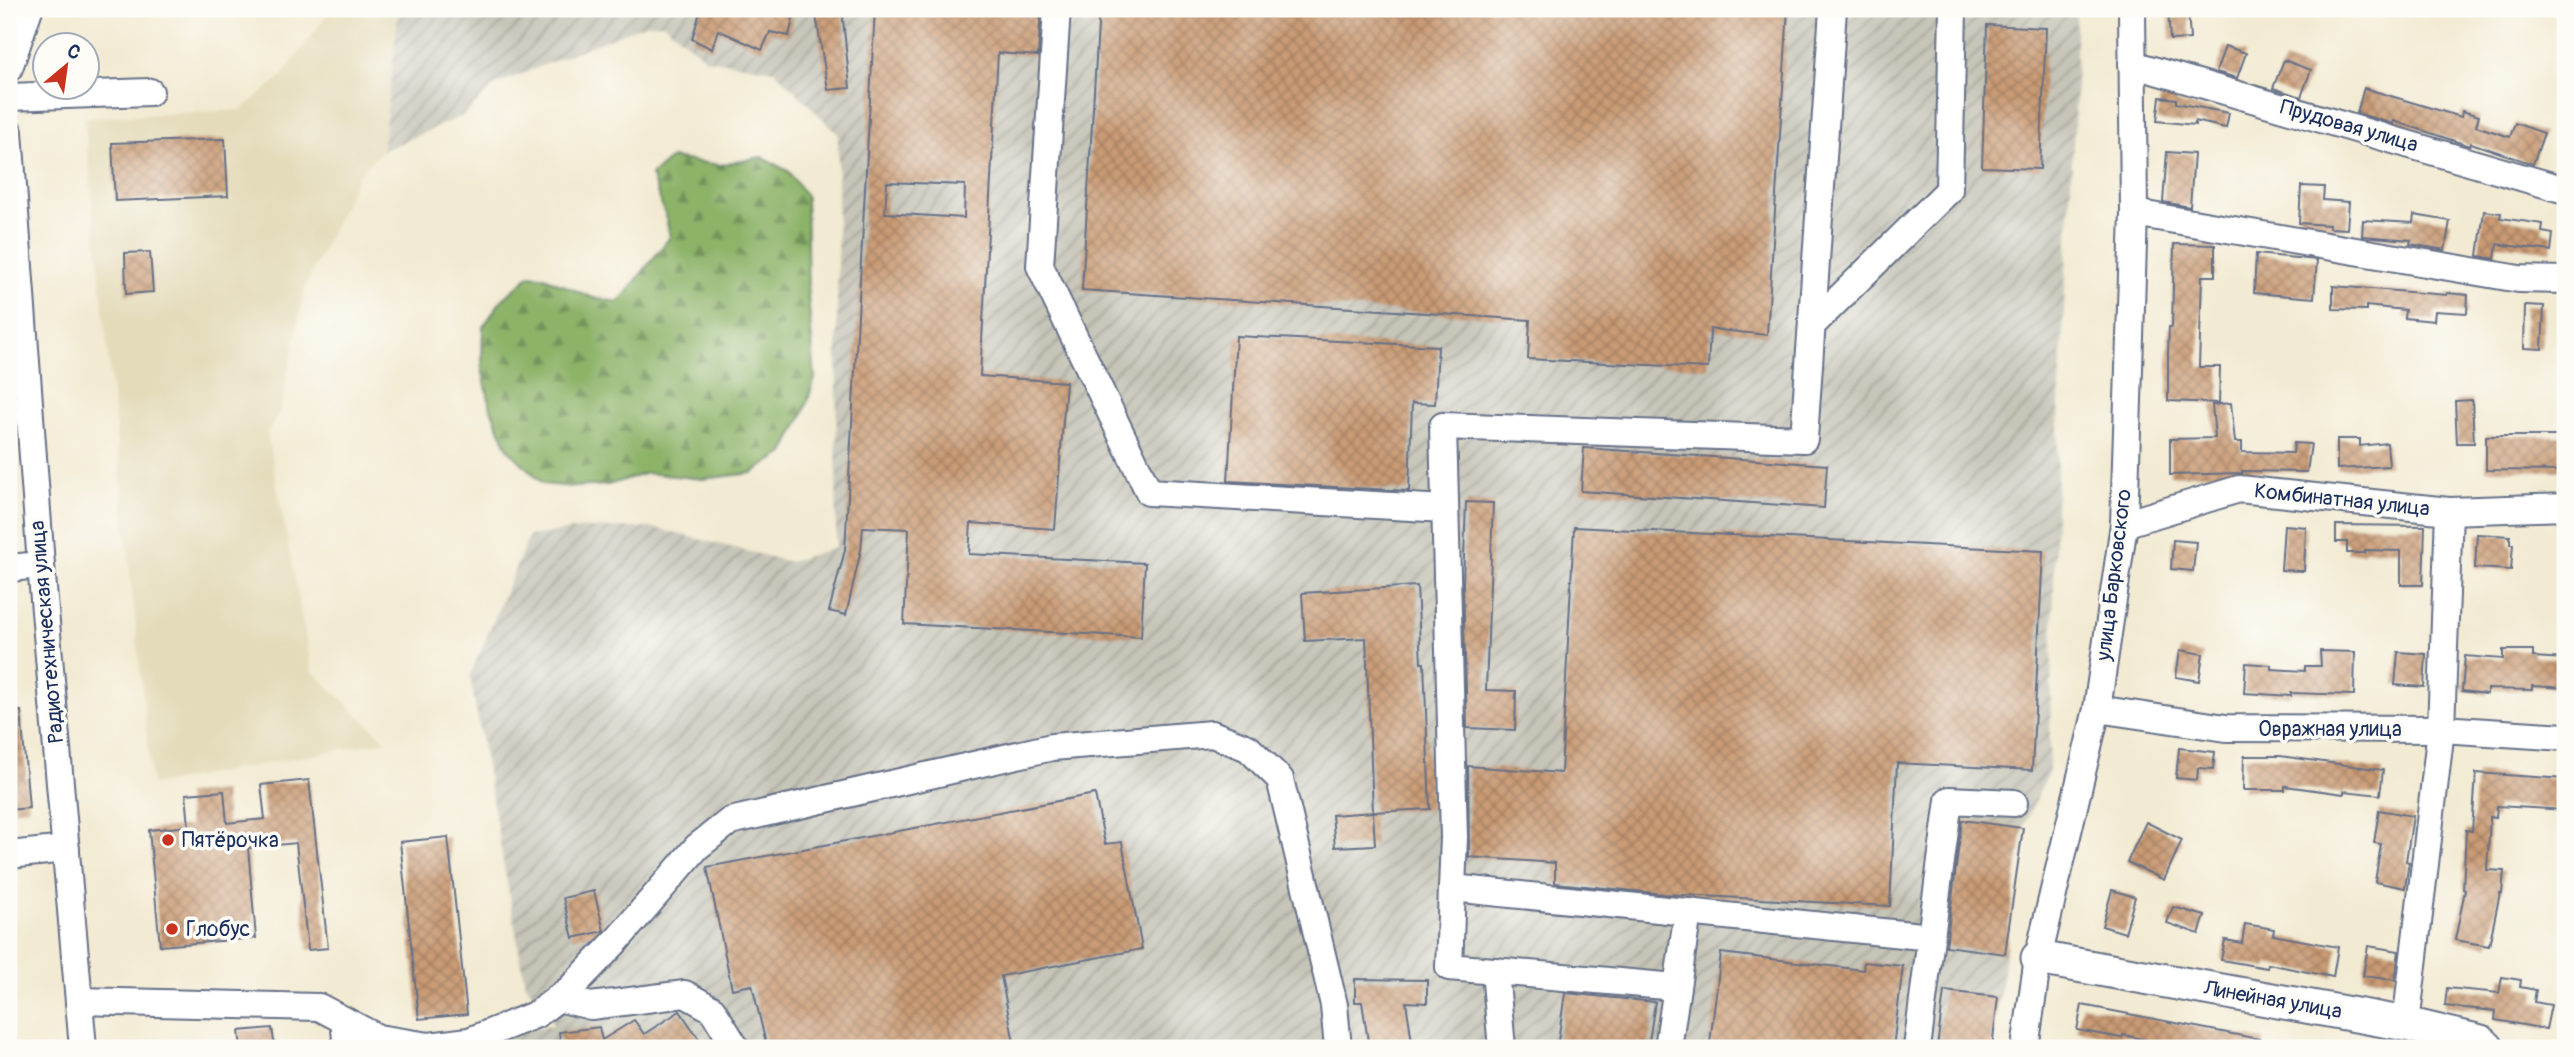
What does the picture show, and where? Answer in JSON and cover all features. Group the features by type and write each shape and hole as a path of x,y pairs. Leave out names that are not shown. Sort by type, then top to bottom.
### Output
{"main road":[{"name":"Линейная улица","path":"2038,958 2406,1024 2492,1046"}],"street":[{"path":"9,68 29,9"},
{"path":"1056,9 1040,266 1149,492 1445,509"},
{"path":"1676,987 1449,967 1454,837 1443,426 1804,439 1833,9"},
{"path":"1812,326 1949,190 1953,9"},
{"name":"улица Барковского","path":"2025,1048 2038,958 2096,709 2124,524 2134,213 2132,9"},
{"name":"Прудовая улица","path":"2132,64 2565,190"},
{"path":"9,97 150,92"},
{"name":"Радиотехническая улица","path":"9,132 41,565 83,1048"},
{"path":"2134,213 2519,279 2565,280"},
{"name":"Комбинатная улица","path":"2124,524 2239,489 2449,511 2565,507"},
{"path":"2406,1024 2441,729 2449,511"},
{"path":"9,568 41,565"},
{"name":"Овражная улица","path":"2096,709 2227,728 2441,729 2565,737"},
{"path":"79,1001 319,1007 378,1038 429,1046 469,1041 537,1014 570,989 618,939 697,847 730,821 1052,747 1212,734 1248,748 1280,779 1334,1005 1338,1048"},
{"path":"1917,1048 1950,800 2014,803"},
{"path":"9,855 66,849"},
{"path":"1452,888 1931,937"},
{"path":"1668,1048 1688,912"},
{"path":"1495,971 1502,1048"},
{"path":"558,998 592,1006 685,994 712,1009 736,1048"},
{"path":"344,1020 347,1048"}],"shaded area":[{"path":"331,9 399,9 382,151 358,175 306,285 280,412 267,433 312,671 386,741 152,785 84,118 241,110 282,76"},
{"path":"399,9 2076,9 2076,90 2059,399 2049,770 2023,828 1992,1048 414,1048 554,1025 525,983 470,676 529,536 587,528 655,528 790,562 836,547 838,134 774,70 706,59 663,23 645,24 497,84 462,116 382,151"}],"green space":[{"path":"761,157 788,171 806,196 808,295 815,378 804,412 784,453 752,473 703,479 647,473 608,485 572,487 543,484 508,449 491,409 482,368 483,327 501,301 530,275 542,276 593,298 619,302 670,237 651,175 671,158 720,165"}],"building":[{"path":"701,9 795,9 789,36 770,32 762,50 718,30 712,49 692,39"},
{"path":"815,9 845,9 843,19 850,88 828,90"},
{"path":"875,9 1041,9 1038,56 998,53 980,376 1066,382 1055,529 971,523 969,554 1145,563 1141,637 904,624 909,529 863,527 861,550 846,615 829,611 845,550","holes":["887,182 965,185 964,218 885,213"]},
{"path":"1099,9 1788,9 1767,335 1710,329 1708,368 1528,359 1530,320 1082,290"},
{"path":"2168,9 2188,9 2190,39 2170,40"},
{"path":"1987,25 2046,28 2040,169 1982,167"},
{"path":"2225,46 2246,53 2237,78 2216,72"},
{"path":"2284,60 2311,70 2301,97 2273,88"},
{"path":"2364,88 2461,117 2462,111 2479,116 2476,126 2510,137 2515,123 2544,133 2533,164 2471,143 2470,146 2394,121 2393,124 2357,113"},
{"path":"2160,97 2176,99 2176,103 2229,113 2226,128 2195,121 2195,125 2157,121"},
{"path":"225,139 228,196 115,201 112,143"},
{"path":"2167,152 2194,154 2190,207 2163,202"},
{"path":"2301,186 2324,187 2323,200 2349,202 2347,229 2299,223"},
{"path":"2484,211 2501,213 2500,218 2543,224 2542,232 2553,234 2551,251 2497,244 2495,259 2478,256"},
{"path":"2414,215 2450,221 2445,250 2410,244 2411,240 2362,236 2363,220 2413,223"},
{"path":"2174,244 2215,245 2215,276 2202,276 2199,367 2220,367 2219,403 2168,401"},
{"path":"150,252 153,292 126,294 125,253"},
{"path":"2256,254 2317,260 2314,298 2254,293"},
{"path":"2333,286 2468,295 2467,313 2435,311 2434,321 2404,318 2405,310 2366,306 2366,310 2333,309"},
{"path":"2525,305 2544,306 2542,349 2524,348"},
{"path":"1236,336 1438,346 1435,404 1412,403 1409,491 1228,481"},
{"path":"2472,400 2474,443 2457,443 2455,401"},
{"path":"2231,403 2235,442 2242,442 2242,452 2293,453 2294,443 2311,444 2307,472 2242,471 2170,475 2170,439 2215,438 2212,405"},
{"path":"2486,436 2565,436 2565,471 2486,470"},
{"path":"2337,439 2360,439 2360,446 2387,443 2389,466 2337,469"},
{"path":"1584,448 1827,465 1824,508 1581,491"},
{"path":"1466,502 1493,503 1486,690 1516,691 1515,730 1467,728 1463,583"},
{"path":"2284,525 2306,527 2304,571 2281,570"},
{"path":"2336,525 2425,526 2423,585 2401,585 2401,551 2365,550 2365,553 2347,553 2347,542 2336,542"},
{"path":"1574,527 2043,551 2032,770 1897,763 1890,906 1664,894 1555,883 1555,863 1469,857 1468,766 1561,773"},
{"path":"2477,534 2510,536 2510,544 2513,544 2511,570 2475,568"},
{"path":"2173,540 2196,542 2193,571 2171,569"},
{"path":"1417,586 1421,663 1424,663 1430,809 1373,812 1366,638 1305,641 1302,593"},
{"path":"2180,650 2203,654 2199,681 2176,677"},
{"path":"2503,650 2533,650 2533,657 2565,659 2565,688 2532,686 2532,690 2487,689 2487,694 2462,691 2465,656 2503,659"},
{"path":"2320,651 2355,652 2354,695 2291,693 2291,696 2244,693 2246,663 2271,665 2271,669 2305,671 2305,666 2321,666"},
{"path":"2398,652 2426,654 2424,687 2395,685"},
{"path":"9,711 21,711 29,808 9,810"},
{"path":"2179,748 2215,752 2213,769 2198,768 2197,780 2176,778"},
{"path":"2244,756 2280,756 2383,770 2380,795 2344,791 2344,794 2285,786 2285,790 2243,790"},
{"path":"2476,773 2565,779 2565,810 2497,806 2496,818 2490,817 2487,870 2504,871 2502,893 2489,946 2455,940 2465,890 2466,830 2472,831"},
{"path":"309,780 328,948 308,950 296,843 248,848 256,938 160,946 149,830 189,826 186,794 224,791 227,823 265,819 261,785"},
{"path":"1095,794 1105,844 1122,842 1142,949 1001,976 1015,1048 767,1048 752,985 732,989 707,867"},
{"path":"2379,810 2413,816 2405,888 2375,882 2381,844 2374,843"},
{"path":"1373,812 1375,845 1335,847 1332,815"},
{"path":"1962,820 2023,828 2005,954 1946,946"},
{"path":"2146,822 2182,840 2164,880 2127,862"},
{"path":"448,837 467,1014 419,1019 400,842"},
{"path":"2112,890 2135,897 2125,933 2102,926"},
{"path":"594,891 604,931 573,938 563,898"},
{"path":"2173,907 2205,916 2199,934 2167,923"},
{"path":"2245,924 2274,929 2273,935 2338,947 2333,977 2268,964 2267,968 2221,960 2225,940 2242,943"},
{"path":"2368,946 2399,951 2395,980 2363,976"},
{"path":"1721,953 1863,970 1864,962 1903,966 1893,1048 1723,1048 1723,1045 1710,1043"},
{"path":"2502,977 2521,980 2520,987 2536,990 2534,1002 2551,1005 2546,1029 2495,1020 2496,1011 2445,1006 2447,988 2499,993"},
{"path":"1355,979 1427,980 1427,1003 1406,1002 1413,1048 1369,1048 1362,1002 1355,1002"},
{"path":"1944,991 1998,997 1992,1048 1937,1048"},
{"path":"1565,993 1655,1002 1648,1048 1557,1048"},
{"path":"2082,1005 2264,1040 2264,1048 2186,1048 2123,1035 2122,1038 2077,1030"},
{"path":"680,1011 705,1048 561,1048 559,1032 599,1027 602,1040 634,1020 644,1034"},
{"path":"272,1028 275,1048 241,1048 239,1031"}],"place":[{"name":"Пятёрочка","path":"168,840"},
{"name":"Глобус","path":"172,929"}]}
